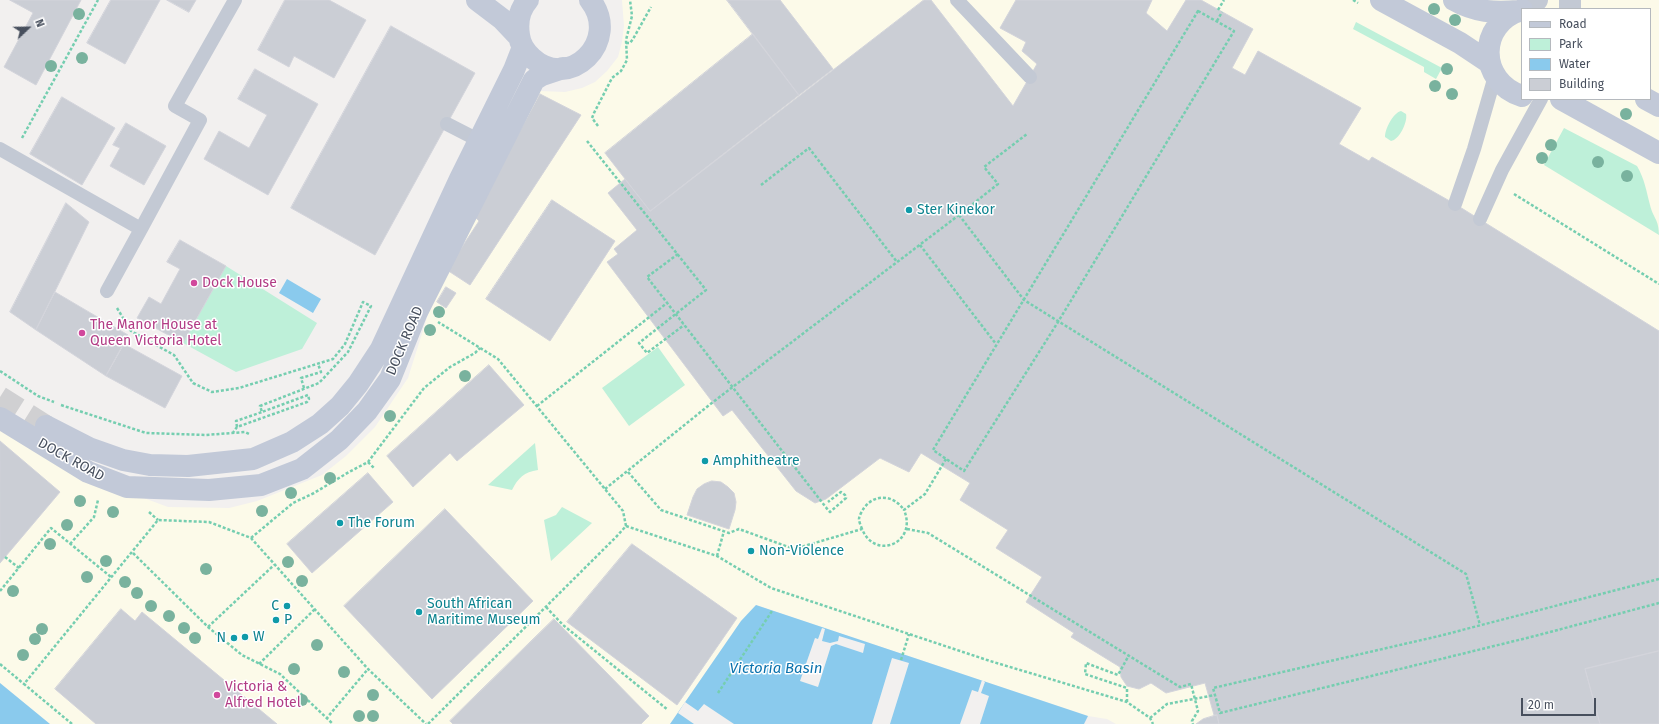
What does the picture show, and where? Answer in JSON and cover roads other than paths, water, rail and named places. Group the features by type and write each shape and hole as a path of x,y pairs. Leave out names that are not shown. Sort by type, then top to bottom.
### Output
{"street":[{"path":"477,0 502,19 521,42 530,56 551,68 563,68"},
{"path":"521,42 519,18 522,8 528,0"},
{"path":"1381,0 1460,42 1492,69 1506,88 1521,96"},
{"path":"1454,0 1466,7 1487,12 1521,9"},
{"name":"DOCK ROAD","path":"0,418 88,472 127,487 209,490 261,485 302,469 339,440 353,426 367,411 390,378 417,312 534,80 542,75 580,63 593,51 599,36 598,6"},
{"path":"1492,69 1489,44 1493,33 1502,20 1511,14 1521,10"},
{"name":"DOCK ROAD","path":"46,426 89,448 123,460 150,465 188,466 253,459 292,442 320,424 340,406 358,384 380,349 514,70 521,42"},
{"path":"1563,100 1659,153"},
{"path":"1648,100 1659,106"}],"lane":[{"path":"107,291 200,120 175,106 235,0"},
{"path":"957,0 1030,77"},
{"path":"1455,204 1474,149 1492,69"},
{"path":"1480,219 1502,170 1540,100"},
{"path":"447,124 479,141 495,147 503,141"},
{"path":"0,149 140,230"}],"water":[{"path":"287,279 321,299 313,313 279,293"},
{"name":"Victoria Basin","path":"756,605 1088,716 1084,724 670,724 741,621"},
{"path":"0,683 50,724 0,724"}],"tunnel":[{"path":"0,397 46,426"}],"place":[{"name":"Ster Kinekor","path":"909,210"},
{"name":"Dock House","path":"194,283"},
{"name":"The Manor House at Queen Victoria Hotel","path":"82,333"},
{"name":"Amphitheatre","path":"705,461"},
{"name":"The Forum","path":"340,523"},
{"name":"Non-Violence","path":"751,551"},
{"name":"C","path":"287,606"},
{"name":"South African Maritime Museum","path":"419,612"},
{"name":"P","path":"276,620"},
{"name":"W","path":"245,637"},
{"name":"N","path":"234,638"},
{"name":"Victoria & Alfred Hotel","path":"217,695"}]}
